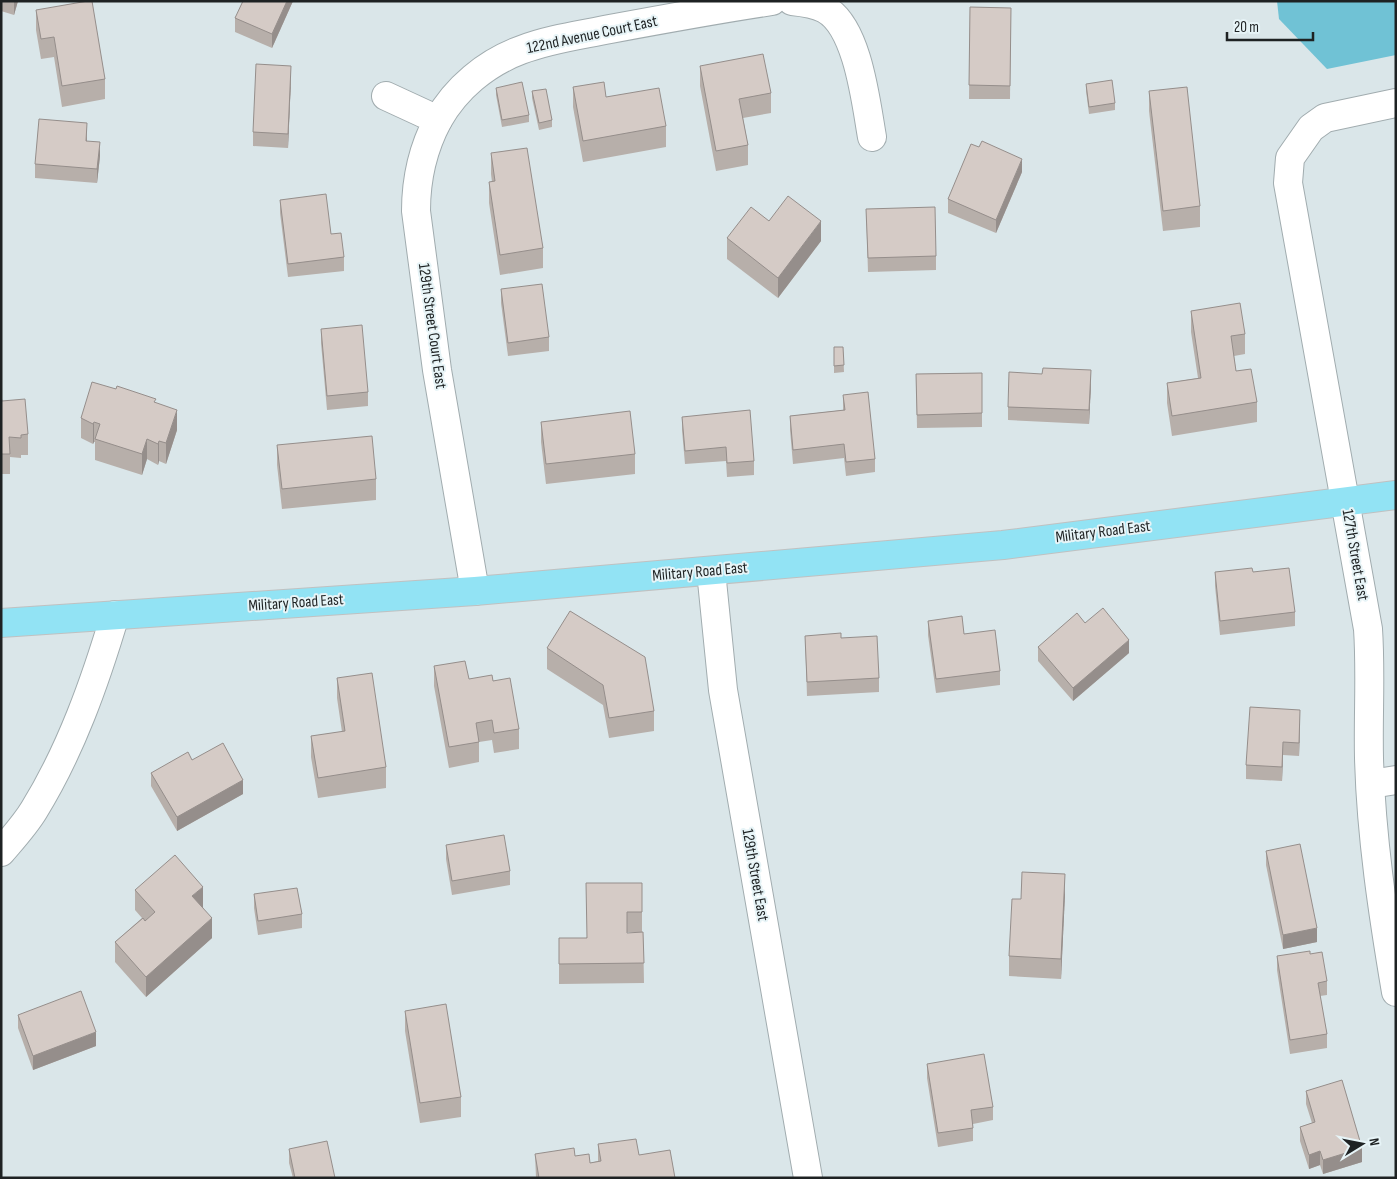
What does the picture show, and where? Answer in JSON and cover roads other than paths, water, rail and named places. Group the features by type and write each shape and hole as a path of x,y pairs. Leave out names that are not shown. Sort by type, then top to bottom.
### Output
{"main road":[{"name":"Military Road East","path":"1,623 474,591 1003,545 1396,495"}],"street":[{"name":"122nd Avenue Court East","path":"438,120 449,101 470,80 497,61 521,50 565,38 690,14 772,1"},
{"path":"792,1 826,9 844,28 859,66 872,137"},
{"path":"386,96 438,120"},
{"name":"127th Street East","path":"1396,103 1325,118 1310,128 1290,158 1288,183 1368,629 1383,782 1376,854 1396,992"},
{"name":"129th Street Court East","path":"438,120 429,138 423,159 416,192 416,211 437,370 474,591"},
{"name":"129th Street East","path":"711,571 723,690 808,1178"},
{"path":"1,852 34,810 79,720 98,671 115,616"}]}
